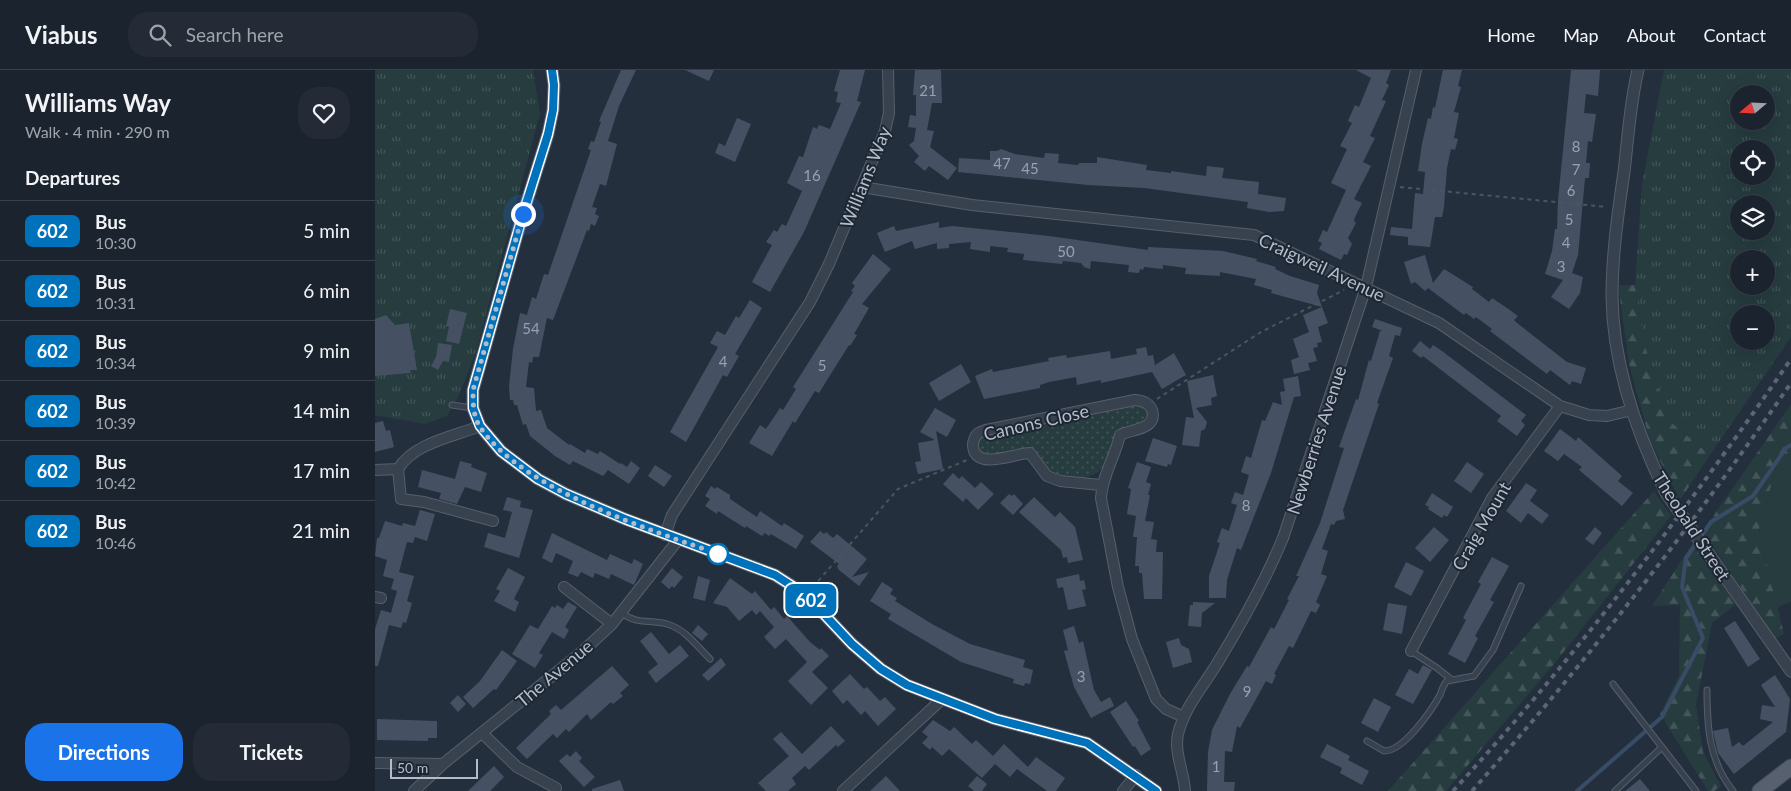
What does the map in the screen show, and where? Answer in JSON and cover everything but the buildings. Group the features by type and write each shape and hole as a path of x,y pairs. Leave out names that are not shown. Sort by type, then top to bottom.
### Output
{"main road":[{"path":"1759,791 1791,767"}],"street":[{"path":"551,70 554,85 553,110 548,134 473,390 473,408 480,426 501,451 538,479 566,494 665,535 775,575 806,595 852,644 881,669 907,685 941,700 995,719 1087,743 1136,775 1156,791"},
{"name":"Williams Way","path":"665,535 673,515 810,302 829,264 885,131 889,113 888,70"},
{"name":"Newberries Avenue","path":"1185,791 1178,751 1178,736 1184,717 1220,659 1272,566 1283,538 1366,287 1416,70"},
{"name":"Theobald Street","path":"1638,70 1613,260 1612,299 1618,353 1632,410 1647,454 1666,493 1791,671"},
{"name":"Craigweil Avenue","path":"862,187 972,205 1254,235 1439,322 1465,338 1560,406 1589,415 1607,416 1632,410"},
{"name":"Canons Close","path":"1101,485 1073,483 1047,476 1030,453 989,460 976,455 973,447 974,440 978,433 986,430 1135,400 1143,400 1148,404"},
{"path":"1148,404 1152,411 1152,419 1148,426 1120,435 1116,454 1101,485 1101,498 1118,586 1132,639 1156,699 1166,709 1184,717"},
{"name":"Craig Mount","path":"1411,651 1493,498 1560,406"},
{"path":"480,426 417,450 405,458 398,469 400,496 403,500 424,502 493,520"},
{"path":"375,470 398,469"},
{"name":"The Avenue","path":"414,791 443,764 583,651 612,624 678,540"},
{"path":"564,587 612,624"},
{"path":"843,791 941,700"},
{"path":"482,733 517,766 556,788"},
{"path":"375,764 443,764"},
{"path":"1123,791 1136,775"}],"lane":[{"path":"452,405 473,408"},
{"path":"1367,741 1384,751 1393,750 1405,740 1424,718 1444,684 1451,679 1470,678 1478,671 1493,650 1521,586"},
{"path":"621,613 631,620 667,624 683,631 710,659"},
{"path":"1411,651 1451,679"},
{"path":"1613,684 1696,791"},
{"path":"1707,690 1706,717 1711,747 1722,774 1733,791"},
{"path":"1615,791 1662,747"}],"path":[{"path":"1390,185 1619,208"},
{"path":"1148,404 1261,332 1349,288 1352,280"},
{"path":"806,595 898,489 976,455"}],"green space":[{"path":"375,70 533,70 540,114 476,352 459,395 447,416 425,424 375,415"},
{"path":"1664,70 1791,70 1791,337 1710,455 1668,420 1644,343 1635,285 1642,184"},
{"path":"1618,285 1635,285 1644,343 1668,420 1710,455 1680,500 1650,441 1629,364"},
{"path":"1140,404 1147,412 1146,422 1122,429 1108,461 1103,468 1089,477 1073,479 1057,475 1047,468 1033,449 987,456 982,455 977,448 978,439 981,436"},
{"path":"1791,404 1791,453 1778,461 1759,530 1784,634 1775,639 1703,531"},
{"path":"1791,453 1791,602 1777,607 1759,530 1778,461"},
{"path":"1654,491 1671,516 1554,664 1446,791 1388,791"},
{"path":"1692,544 1736,604 1712,623 1696,705 1703,752 1721,786 1714,791 1708,791 1660,714 1679,676 1680,605 1652,606"}],"waterway":[{"path":"1577,791 1662,717 1703,638 1682,587 1686,558 1711,522 1753,496 1786,448 1791,445"}],"railway":[{"path":"1453,791 1499,740 1587,635 1712,471 1791,359"},
{"path":"1472,791 1556,693 1637,592 1716,489 1791,383"}],"bus line":[{"name":"602","path":"552,70 554,85 553,110 548,134 473,390 473,408 476,418 491,440 501,451 538,479 566,494 678,540 775,575 792,584 806,595 852,644 881,669 907,685 941,700 995,719 1087,743 1136,775 1156,791"}],"route":[{"path":"523,214 473,390 473,408 480,426 501,451 538,479 566,494 625,519 721,555 718,554"}]}
